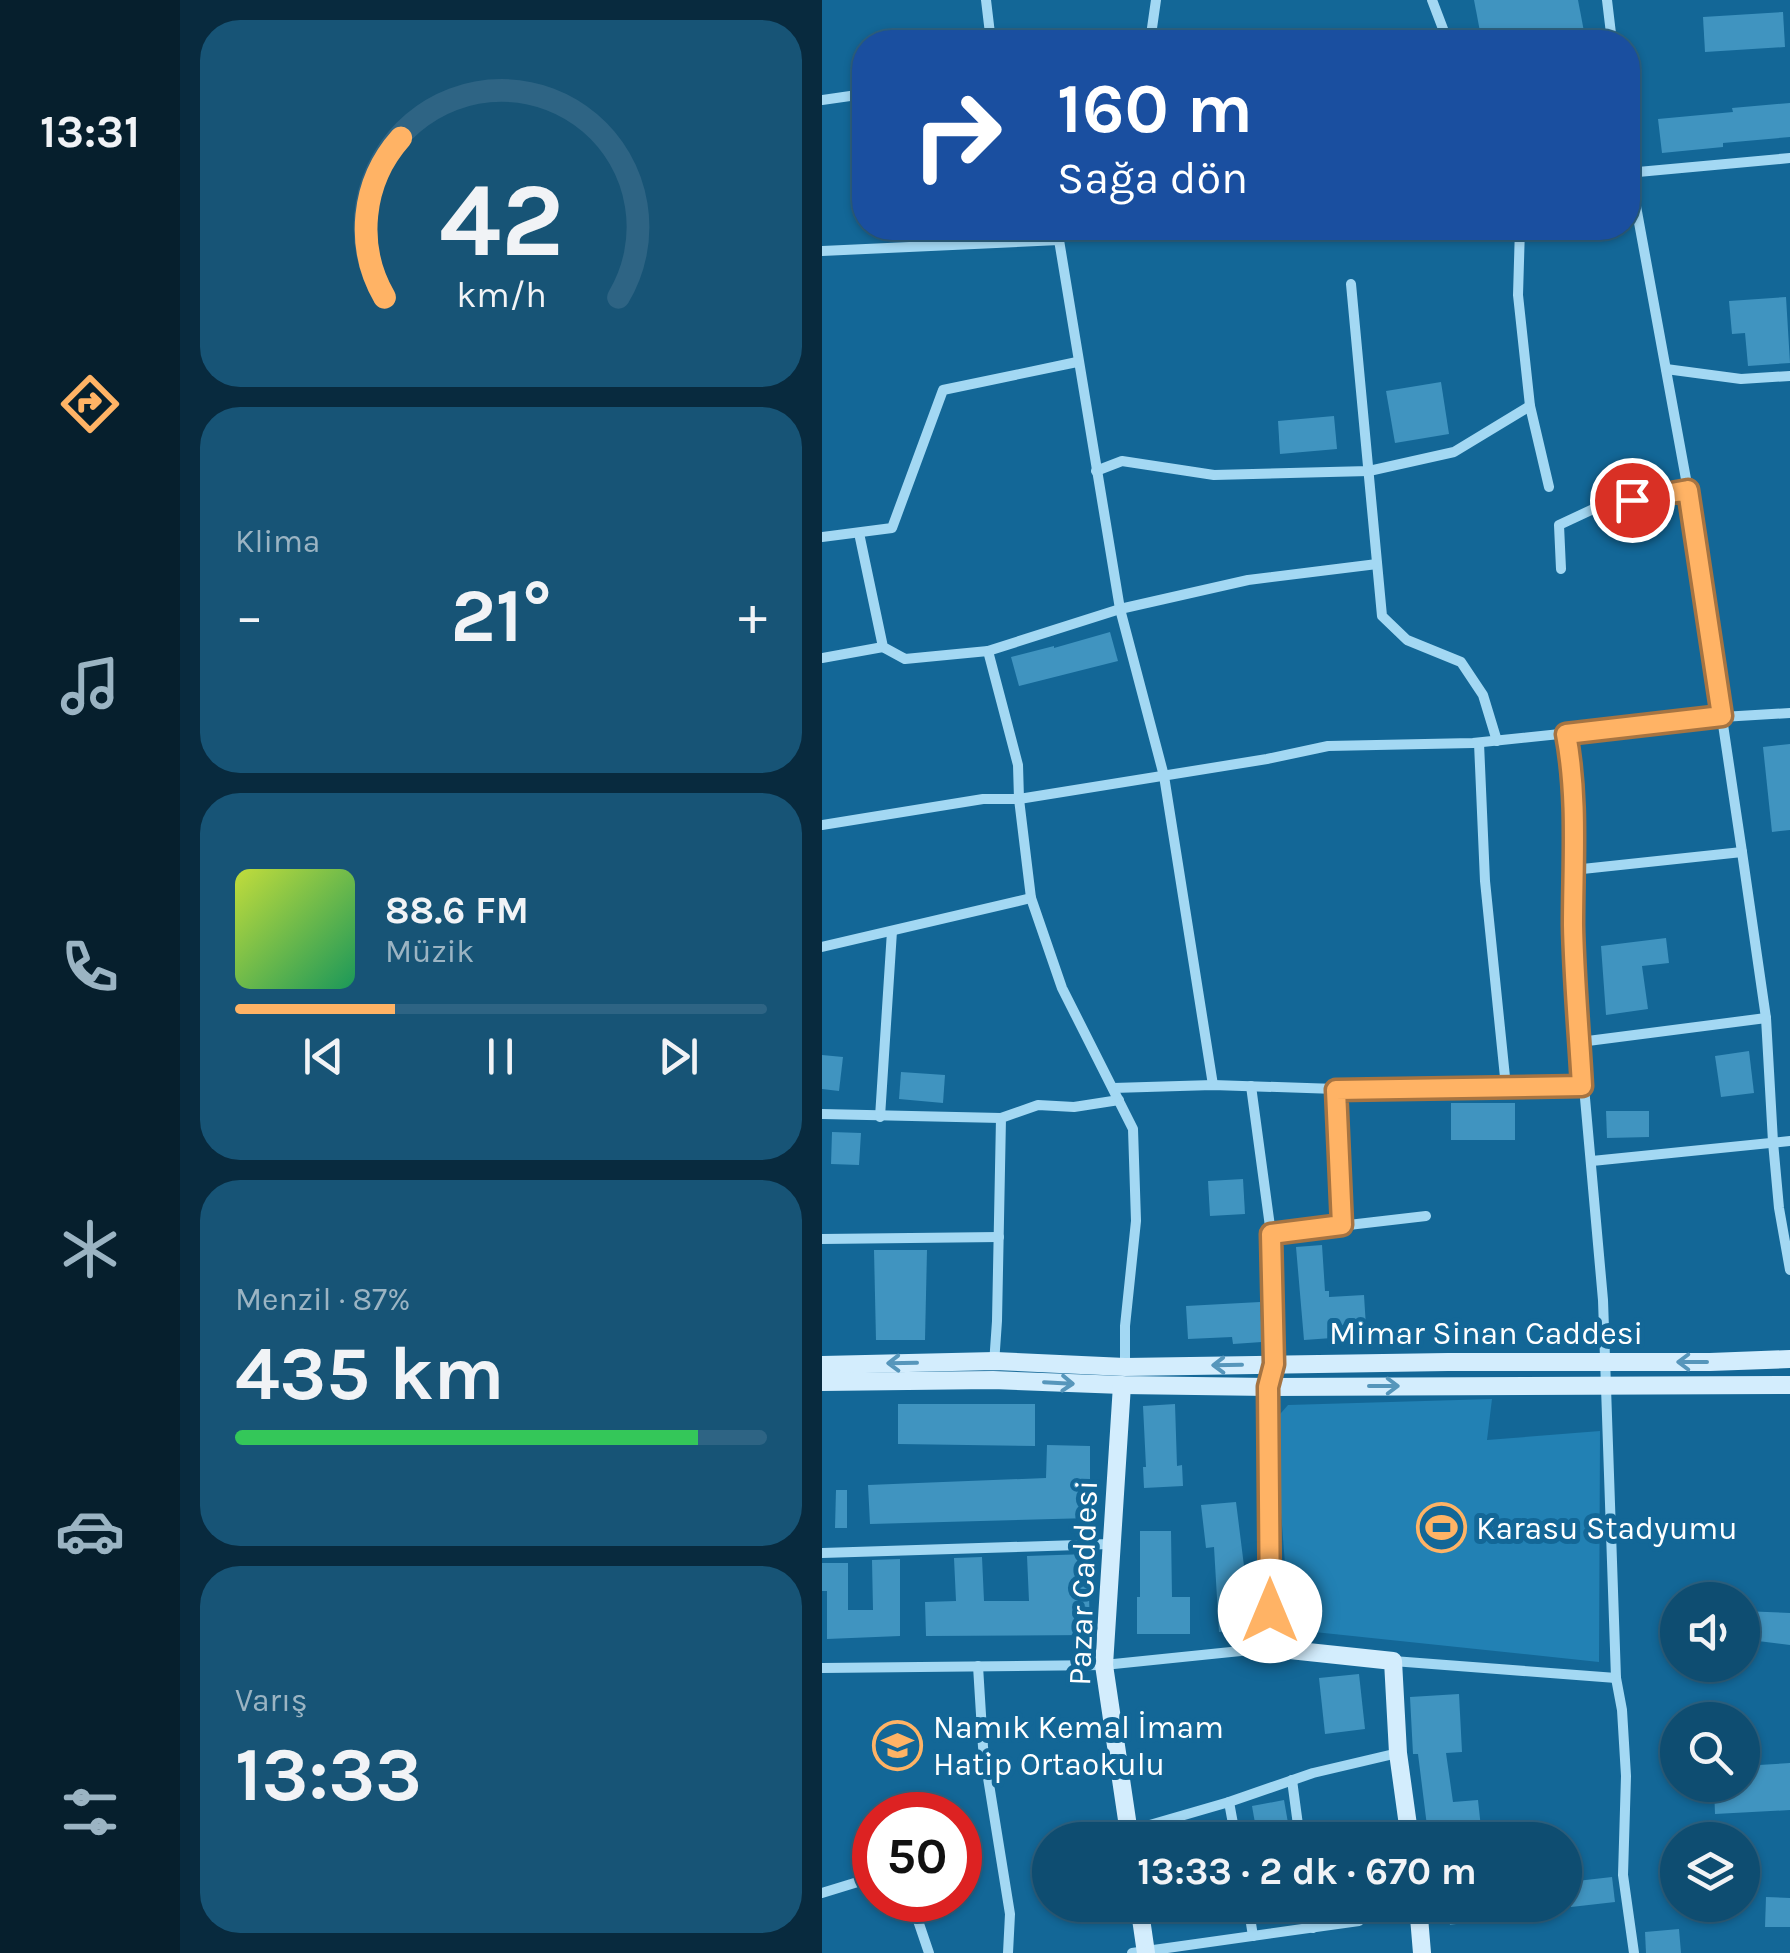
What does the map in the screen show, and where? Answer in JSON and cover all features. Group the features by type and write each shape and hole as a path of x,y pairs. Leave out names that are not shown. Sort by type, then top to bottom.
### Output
{"main road":[{"name":"Mimar Sinan Caddesi","path":"1124,1376 1274,1364 1790,1359"},
{"path":"1274,1364 1268,1387 1270,1648 1393,1661 1398,1753 1408,1822"},
{"name":"Mimar Sinan Caddesi","path":"822,1365 1124,1376 1268,1387 1790,1385"},
{"name":"Mimar Sinan Caddesi","path":"822,1382 994,1370"},
{"name":"Pazar Caddesi","path":"1124,1376 1104,1664 1128,1822"},
{"path":"1140,1922 1141,1952"},
{"path":"1419,1922 1422,1953"}],"street":[{"path":"986,0 989,30"},
{"path":"1152,30 1156,0"},
{"path":"1432,0 1443,30"},
{"path":"1607,0 1611,30"},
{"path":"822,100 852,96"},
{"path":"1640,172 1790,158"},
{"path":"1640,235 1688,490 1742,852 1766,1018 1772,1142 1790,1270"},
{"path":"822,251 1058,240 1120,609 1164,776 1214,1086"},
{"path":"1520,240 1518,295 1530,406 1549,487"},
{"path":"1351,284 1382,616 1407,640 1461,662 1483,695 1496,741"},
{"path":"822,538 892,528 943,390 1078,362"},
{"path":"1666,369 1741,379 1790,376"},
{"path":"1096,471 1122,461 1214,475 1368,472 1454,452 1530,406"},
{"path":"1561,569 1559,525 1604,504 1688,490"},
{"path":"859,533 883,647"},
{"path":"822,658 883,647 904,659 988,651 1120,609 1248,580 1378,564"},
{"path":"988,651 1018,765 1031,898 1062,988 1132,1129 1136,1221 1124,1376"},
{"path":"822,826 983,799 1019,798 1164,776 1328,746 1480,743 1722,716 1790,714"},
{"path":"1566,734 1572,766 1574,957 1582,1086 1592,1161 1606,1362 1616,1678 1626,1776 1623,1875 1634,1953"},
{"path":"1480,743 1485,881 1506,1086"},
{"path":"1573,870 1742,852"},
{"path":"822,947 1031,898"},
{"path":"880,1117 892,931"},
{"path":"1580,1042 1766,1018"},
{"path":"1251,1086 1271,1234 1274,1364"},
{"path":"1113,1088 1582,1086"},
{"path":"1336,1090 1342,1225"},
{"path":"822,1114 1001,1118 1038,1105 1074,1107 1119,1100"},
{"path":"994,1370 1001,1118"},
{"path":"1592,1161 1790,1140"},
{"path":"1271,1234 1426,1216"},
{"path":"822,1240 999,1236"},
{"path":"822,1553 1110,1544"},
{"path":"822,1668 1104,1664 1270,1648"},
{"path":"1393,1661 1616,1678"},
{"path":"978,1666 983,1747 1010,1914 1008,1953"},
{"path":"1171,1822 1313,1773 1398,1753"},
{"path":"1292,1780 1298,1822"},
{"path":"1229,1802 1233,1822"},
{"path":"822,1892 852,1883"},
{"path":"918,1922 928,1953"},
{"path":"1251,1922 1253,1936"},
{"path":"1312,1922 1313,1928"},
{"path":"1141,1952 1352,1922"}],"shaded area":[{"name":"Karasu Stadyumu","path":"1492,1399 1487,1440 1600,1431 1599,1662 1305,1631 1289,1616 1274,1421 1288,1405"}],"building":[{"path":"1474,0 1578,0 1584,30 1480,30"},
{"path":"1783,12 1785,47 1705,52 1703,17"},
{"path":"1790,103 1790,137 1662,153 1658,119"},
{"path":"1786,297 1790,363 1748,366 1745,333 1732,334 1729,301"},
{"path":"1441,382 1449,434 1395,443 1386,391"},
{"path":"1334,416 1337,449 1280,454 1278,421"},
{"path":"1110,632 1118,661 1019,686 1011,657"},
{"path":"1790,744 1790,830 1772,832 1763,747"},
{"path":"1666,938 1669,963 1642,966 1648,1009 1606,1015 1601,946"},
{"path":"1749,1051 1754,1093 1721,1097 1715,1056"},
{"path":"822,1055 843,1057 839,1091 822,1089"},
{"path":"901,1072 945,1075 943,1103 899,1099"},
{"path":"1451,1103 1515,1103 1515,1140 1451,1140"},
{"path":"1606,1111 1649,1111 1649,1137 1607,1138"},
{"path":"832,1132 861,1133 859,1165 831,1164"},
{"path":"1243,1179 1245,1214 1210,1216 1208,1181"},
{"path":"1322,1245 1325,1291 1329,1291 1329,1297 1364,1295 1366,1327 1331,1329 1332,1338 1304,1340 1296,1247"},
{"path":"874,1250 927,1250 925,1340 876,1340"},
{"path":"1260,1302 1262,1342 1233,1344 1232,1337 1188,1339 1186,1306"},
{"path":"898,1404 1035,1404 1035,1446 898,1444"},
{"path":"1175,1404 1177,1466 1182,1465 1183,1486 1144,1488 1143,1406"},
{"path":"1047,1445 1090,1446 1090,1518 870,1524 868,1485 1046,1478"},
{"path":"836,1490 847,1490 847,1528 835,1528"},
{"path":"1236,1502 1249,1630 1219,1632 1214,1547 1206,1548 1201,1505"},
{"path":"1140,1531 1171,1531 1172,1597 1190,1597 1190,1634 1137,1634"},
{"path":"1088,1554 1090,1635 926,1636 925,1602 956,1601 954,1558 982,1557 984,1601 1029,1601 1027,1556"},
{"path":"900,1559 900,1636 827,1639 827,1591 822,1591 822,1563 848,1563 848,1610 873,1610 872,1560"},
{"path":"1760,1612 1790,1613 1790,1645 1760,1641"},
{"path":"1359,1674 1365,1729 1325,1734 1319,1678"},
{"path":"1459,1694 1462,1752 1446,1753 1453,1802 1478,1800 1480,1822 1426,1822 1418,1754 1413,1754 1410,1697"},
{"path":"1790,1763 1790,1810 1715,1814 1715,1802 1760,1802 1760,1765"},
{"path":"1284,1800 1288,1822 1255,1822 1252,1806"},
{"path":"1612,1877 1615,1902 1582,1906 1582,1880"},
{"path":"1766,1897 1790,1898 1790,1927 1765,1927"},
{"path":"1679,1929 1681,1953 1646,1953 1645,1932"}],"place":[{"name":"Karasu Stadyumu","path":"1441,1528"},
{"name":"Namık Kemal İmam Hatip Ortaokulu","path":"898,1745"}],"route":[{"path":"1270,1611 1268,1387 1274,1364 1271,1234 1342,1225 1336,1090 1582,1086 1574,957 1572,766 1566,734 1722,716 1688,490 1632,500"}]}
